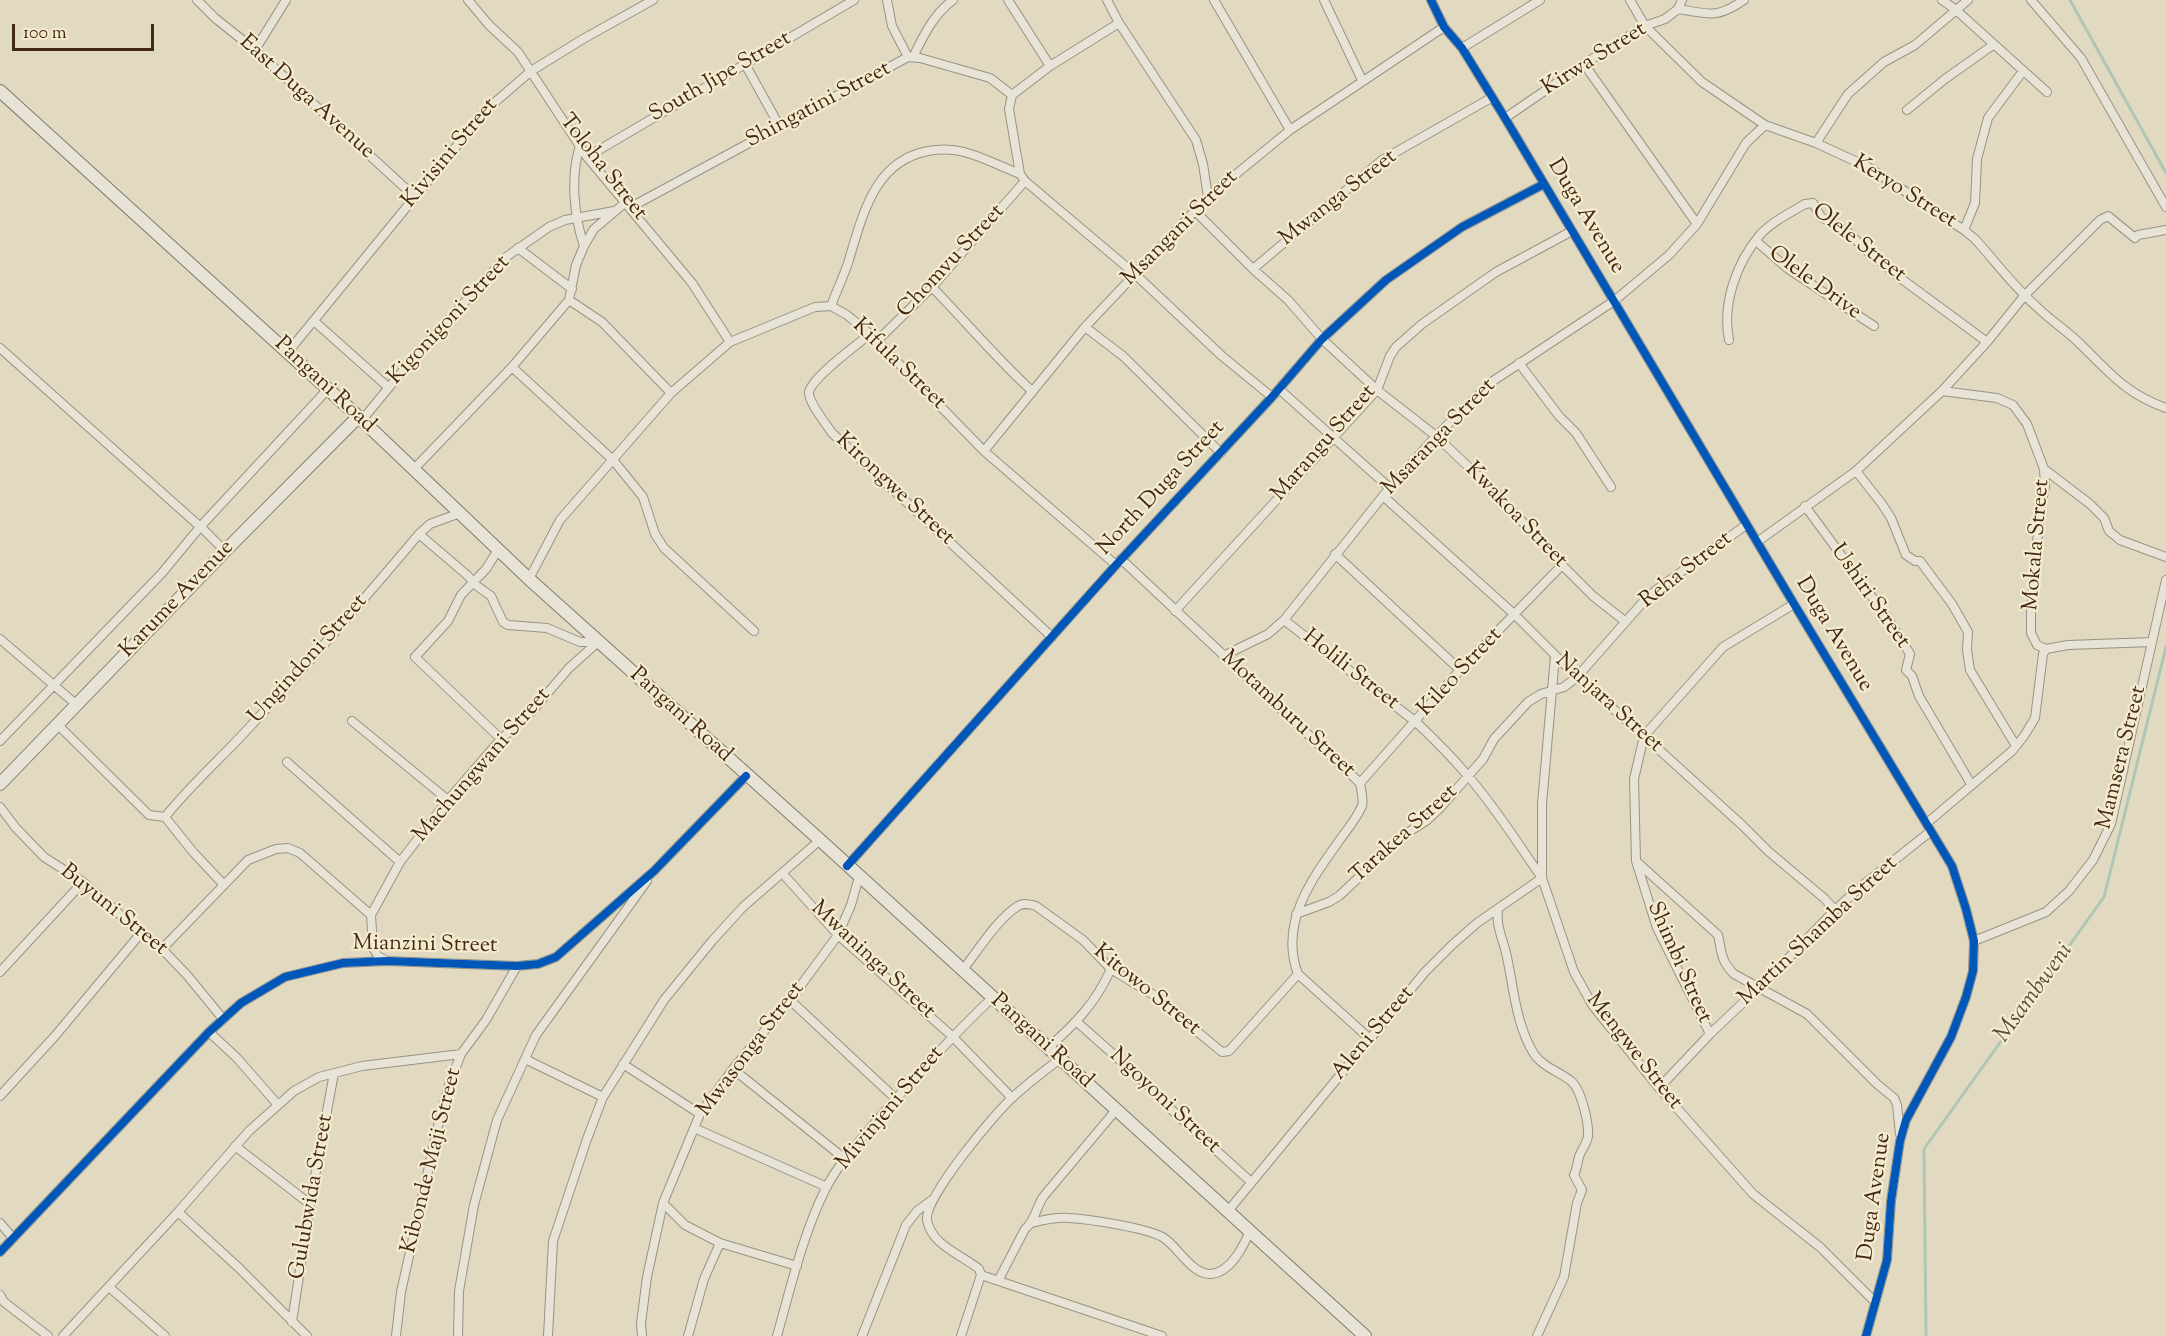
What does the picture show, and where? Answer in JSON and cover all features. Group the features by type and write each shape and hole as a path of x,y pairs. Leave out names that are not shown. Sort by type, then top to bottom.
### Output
{"main road":[{"name":"Pangani Road","path":"0,91 360,418 598,642 820,840 1365,1336"},
{"name":"Karume Avenue","path":"0,784 58,725 74,702 221,547 360,418"}],"street":[{"name":"East Duga Avenue","path":"197,0 415,197"},
{"path":"255,50 286,0"},
{"name":"Toloha Street","path":"468,0 489,25 518,52 587,157 692,283 730,342"},
{"name":"Kivisini Street","path":"288,352 486,110 531,71 653,0"},
{"name":"South Jipe Street","path":"587,157 854,0"},
{"path":"886,0 892,26 911,57 940,10 953,0"},
{"path":"1008,0 1050,66"},
{"path":"1107,0 1119,23 1196,140 1203,164 1208,197"},
{"path":"1214,0 1290,130"},
{"path":"1324,0 1362,80"},
{"name":"Duga Avenue","path":"1431,0 1444,27 1462,48 1505,118 1746,525 1952,866 1974,941 1973,971 1951,1037 1906,1120 1900,1141 1887,1260 1866,1336"},
{"path":"1462,48 1540,0"},
{"name":"Keryo Street","path":"1630,0 1645,26 1702,82 1764,125 1816,143 1868,167 1964,230 1975,239 2025,295 2075,339 2110,375 2129,391 2146,401 2166,408"},
{"path":"1680,4 1714,14 1728,11 1744,0"},
{"path":"1942,0 2047,92"},
{"path":"1816,143 1848,94 1884,62 1915,45 1968,0"},
{"path":"2031,0 2081,58 2166,207"},
{"name":"Kirwa Street","path":"1505,118 1645,26 1665,19 1680,4"},
{"path":"1022,178 1009,109 1012,95 1050,66 1119,23"},
{"name":"Msangani Street","path":"984,451 1085,327 1208,197 1290,130 1444,27"},
{"path":"1907,110 1945,79 1993,45"},
{"name":"Shingatini Street","path":"414,469 512,367 568,300 576,265 584,246 594,230 614,211 780,127 911,57 990,78 1012,95"},
{"path":"745,64 780,127"},
{"path":"1584,64 1697,224"},
{"path":"1964,230 1975,203 1977,159 1988,118 2024,71"},
{"name":"Mwanga Street","path":"1253,269 1382,160 1491,98"},
{"name":"Msaranga Street","path":"1223,656 1268,634 1284,620 1383,496 1436,436 1492,381 1614,302 1669,255 1697,224 1746,143 1764,125"},
{"path":"579,146 575,161 577,216 584,246"},
{"path":"831,306 869,199 888,170 913,153 936,149 963,152 1022,178 1136,274 1222,356 1272,397"},
{"name":"Chomvu Street","path":"877,341 932,287 1022,178"},
{"name":"North Duga Street","path":"847,866 1118,562 1280,389 1322,339 1386,280 1461,227 1544,184"},
{"name":"Olele Street","path":"1729,339 1725,322 1739,266 1756,241 1772,225 1805,204 1813,203 1821,218 1848,232 1867,252 1987,342"},
{"name":"Kigonigoni Street","path":"360,418 506,257 549,227 577,216 614,211"},
{"name":"Kwakoa Street","path":"1196,212 1288,300 1322,339 1377,390 1436,436 1497,494 1562,566 1593,596 1626,622"},
{"path":"1757,542 1856,471 1942,391 1987,342 2025,295 2103,218 2108,216 2135,237 2166,230"},
{"name":"Marangu Street","path":"1175,611 1377,390 1396,347 1422,324 1496,272 1572,231"},
{"name":"Olele Drive","path":"1756,241 1786,268 1874,326"},
{"path":"518,248 572,289"},
{"path":"932,287 993,350 1001,362 1032,391"},
{"path":"568,300 602,322 671,393"},
{"name":"Kifula Street","path":"529,579 560,520 671,393 730,342 815,307 831,306 847,315 870,334 984,451 1118,562"},
{"path":"314,321 388,387"},
{"path":"1085,327 1123,356 1221,453"},
{"name":"Kirongwe Street","path":"870,334 828,368 809,392 810,400 832,433 1052,637"},
{"path":"0,348 221,547"},
{"path":"1519,363 1559,416 1576,433 1611,487"},
{"path":"512,367 613,460 643,497 655,534 664,548 754,631"},
{"path":"0,741 162,573 328,389"},
{"path":"1280,389 1391,489"},
{"name":"Mokala Street","path":"1942,391 1997,398 2013,405 2027,424 2044,469 2046,487 2040,509 2033,574 2031,633 2037,645 2046,649"},
{"path":"2044,469 2090,504 2104,518 2109,531 2120,540 2166,557"},
{"path":"1856,471 1891,518 1906,555 1915,561 1920,561 1952,604 1968,632 1967,650 1970,670 2016,746"},
{"name":"Nanjara Street","path":"1383,496 1515,615 1577,677 1835,910"},
{"name":"Ushiri Street","path":"1805,506 1886,616 1910,654 1906,670 1912,676 1919,696 1971,784"},
{"name":"Ungindoni Street","path":"165,817 346,621 419,534 430,524 460,513"},
{"name":"Reha Street","path":"1551,690 1564,687 1577,677 1656,590 1746,525"},
{"path":"419,534 491,596 503,622 508,625 547,628 580,642 598,642"},
{"path":"498,550 486,570 461,595 448,621 415,657 501,739"},
{"path":"1335,555 1460,670"},
{"name":"Motamburu Street","path":"1118,562 1175,611 1360,783 1363,804 1310,881 1296,914 1293,939 1294,965 1298,974"},
{"name":"Kileo Street","path":"1360,783 1460,670 1562,566"},
{"name":"Mamsera Street","path":"1974,941 2046,912 2069,891 2093,860 2111,824 2166,580"},
{"name":"Shimbi Street","path":"1710,1034 1657,928 1636,861 1634,779 1644,736 1723,647 1794,604"},
{"name":"Holili Street","path":"1284,620 1416,722 1468,776 1492,805 1542,878"},
{"path":"0,639 74,702"},
{"name":"Machungwani Street","path":"371,915 400,862 448,800 501,739 532,710 569,668 598,642"},
{"path":"2046,649 2068,645 2151,642"},
{"name":"Martin Shamba Street","path":"1659,1088 1835,910 1929,827 1971,784 2016,746 2035,718 2043,654 2046,649"},
{"name":"Mengwe Street","path":"1555,656 1542,804 1542,878 1574,972 1593,1006 1659,1088 1754,1194 1820,1247 1875,1302"},
{"name":"Tarakea Street","path":"1296,914 1339,896 1404,835 1426,821 1483,759 1494,739 1528,702 1551,690"},
{"path":"352,721 448,800"},
{"path":"58,725 149,815 165,817 224,885"},
{"path":"287,762 400,862"},
{"name":"Mianzini Street","path":"0,1252 209,1032 241,1003 285,977 343,963 387,961 517,966 538,964 556,957 654,871 746,776"},
{"name":"Buyuni Street","path":"0,807 16,828 44,857 83,882 141,933 162,948 223,1019"},
{"path":"548,1336 552,1241 603,1097 664,1000 712,941 743,908 820,840"},
{"path":"162,948 248,860 276,849 288,848 300,854 371,915 373,948 378,956 387,961"},
{"path":"1636,861 1718,935 1720,953 1725,965 1734,974 1807,1014 1894,1098 1897,1106 1900,1141"},
{"path":"458,1336 459,1291 474,1205 497,1120 536,1035 654,871"},
{"name":"Mwaninga Street","path":"783,874 838,935 952,1036 1012,1098"},
{"name":"Mwasonga Street","path":"642,1336 641,1323 647,1277 663,1203 699,1114 790,1000 838,935 851,905 859,877"},
{"name":"Aleni Street","path":"1228,1211 1425,972 1477,923 1542,878"},
{"path":"0,972 83,882"},
{"name":"Kitowo Street","path":"962,971 1003,920 1018,906 1027,903 1046,911 1083,940 1111,969 1165,1002 1222,1052 1230,1051 1298,974"},
{"path":"1498,909 1496,923 1506,953 1515,1005 1523,1028 1534,1053 1544,1065 1567,1078 1578,1090 1588,1129 1588,1138 1574,1175 1582,1190 1575,1212 1564,1277 1538,1336"},
{"path":"0,1096 55,1036 141,933"},
{"name":"Kibonde Maji Street","path":"396,1336 401,1292 449,1085 461,1054 486,1020 517,966"},
{"path":"1048,1048 1077,1022 1094,1000 1111,969"},
{"path":"1298,974 1370,1039"},
{"name":"Mivinjeni Street","path":"777,1336 810,1226 827,1186 845,1159 896,1099 952,1036 992,998"},
{"path":"790,1000 896,1099"},
{"name":"Ngoyoni Street","path":"1077,1022 1251,1182"},
{"path":"209,1032 237,1058 278,1105"},
{"path":"63,1336 178,1212 249,1131 302,1086 319,1077 362,1066 461,1054"},
{"path":"525,1059 603,1097"},
{"path":"862,1336 906,1225 917,1211 932,1200 976,1138 1012,1098 1060,1059"},
{"path":"623,1064 699,1114"},
{"path":"733,1069 845,1159"},
{"name":"Gulubwida Street","path":"292,1322 310,1204 334,1073"},
{"path":"1032,1223 1036,1207 1043,1197 1116,1110"},
{"path":"694,1128 827,1186"},
{"path":"235,1146 310,1204"},
{"path":"932,1200 927,1220 933,1233 941,1243 979,1269 981,1275 961,1336"},
{"path":"663,1203 685,1225 720,1243 797,1266"},
{"path":"178,1212 239,1268 307,1336"},
{"path":"999,1279 1024,1229 1032,1223 1068,1218 1146,1230 1163,1237 1195,1268 1209,1274 1219,1271 1236,1258 1250,1231"},
{"path":"0,1222 13,1238"},
{"path":"688,1336 704,1279 720,1243"},
{"path":"981,1275 999,1279 1162,1336"},
{"path":"109,1287 165,1336"},
{"path":"0,1295 4,1302 48,1336"}],"waterway":[{"name":"Msambweni","path":"2070,0 2166,173"},
{"name":"Msambweni","path":"1926,1336 1924,1149 2104,897 2166,647"}],"cycle path":[{"path":"1431,0 1444,27 1462,48 1505,118 1952,866 1974,941 1973,971 1951,1037 1906,1120 1900,1141 1891,1201 1887,1260 1866,1336"},
{"path":"847,866 1322,339 1386,280 1462,227 1544,184"},
{"path":"0,1252 209,1032 241,1003 285,977 343,963 387,961 517,966 538,964 556,957 654,871 746,776"}]}
